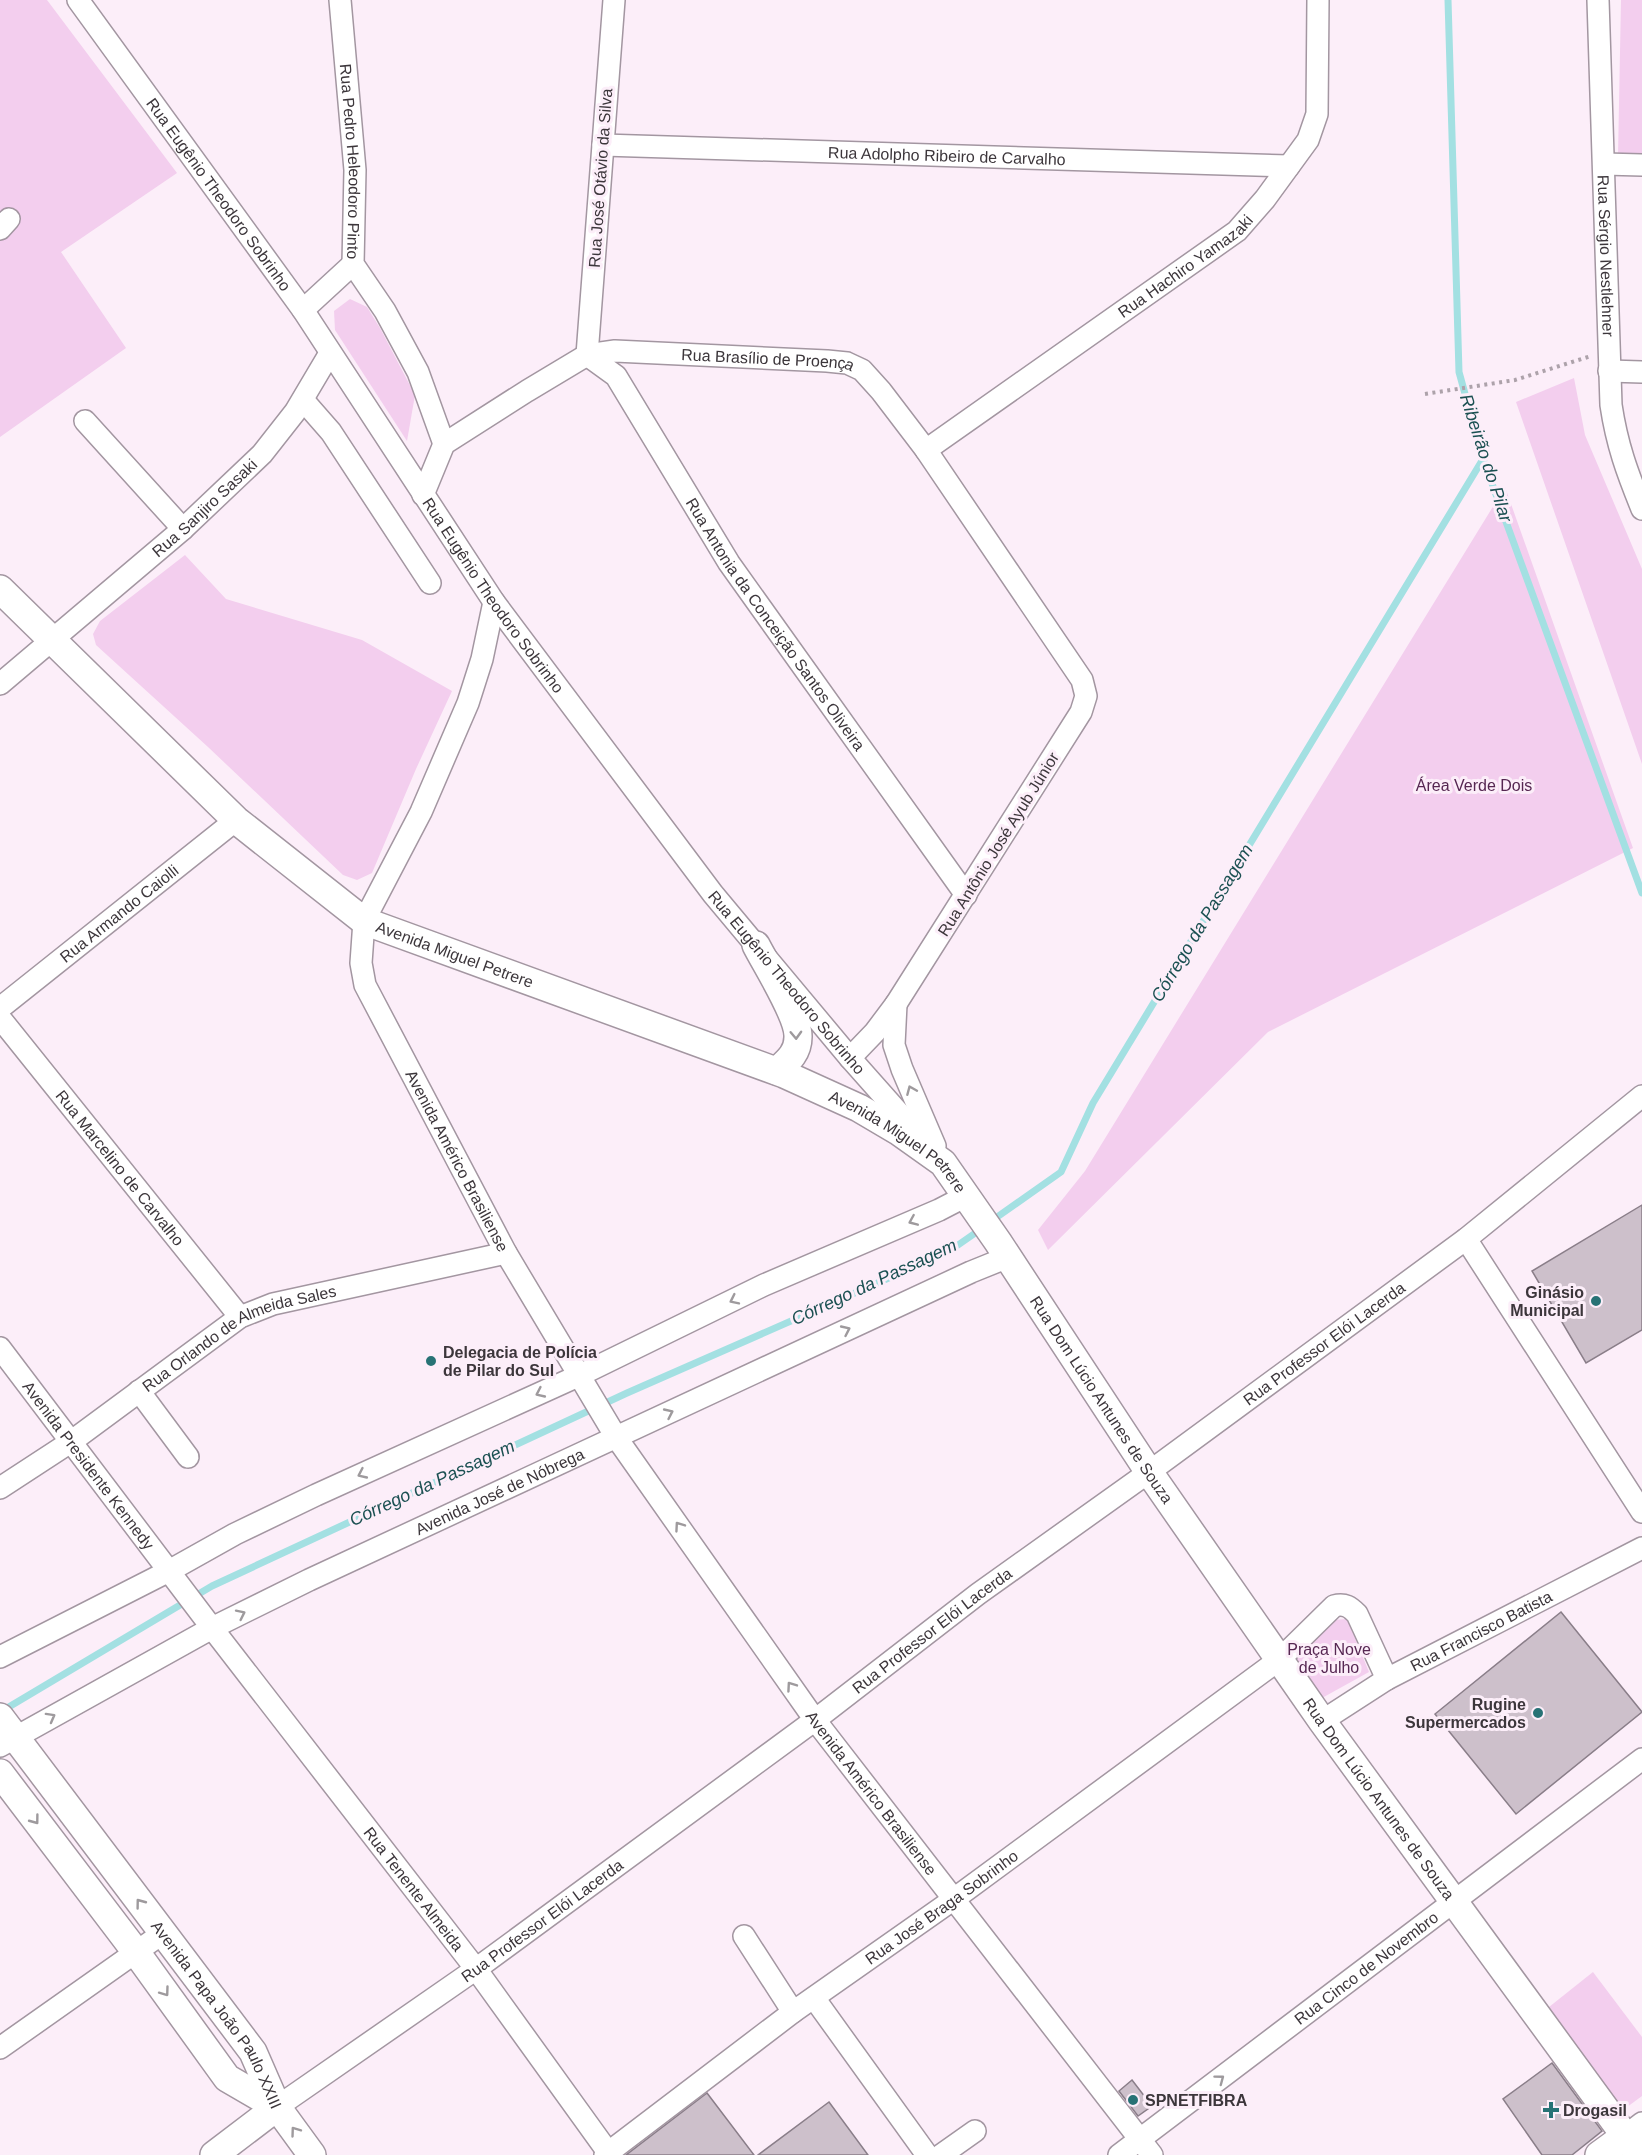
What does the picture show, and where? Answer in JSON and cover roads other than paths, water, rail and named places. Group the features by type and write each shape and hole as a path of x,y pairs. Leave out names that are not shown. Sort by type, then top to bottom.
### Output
{"main road":[{"name":"Avenida Miguel Petrere","path":"0,590 236,820 364,921 777,1071 859,1108 898,1131 943,1163 1003,1250"},
{"path":"756,945 794,1017 798,1035 796,1049 790,1059 777,1071"},
{"name":"Rua Dom Lúcio Antunes de Souza","path":"1003,1250 1149,1472 1323,1720 1454,1902 1635,2138"},
{"name":"Avenida Papa João Paulo XXIII","path":"5,1732 253,2052 278,2107"},
{"name":"Avenida Papa João Paulo XXIII","path":"0,1773 136,1952 227,2078 278,2107"},
{"path":"278,2107 312,2155"},
{"name":"Rua Professor Elói Lacerda","path":"214,2155 278,2107"},
{"path":"1599,2155 1635,2138"}],"street":[{"name":"Rua Eugênio Theodoro Sobrinho","path":"78,0 303,309 494,602 713,894 850,1058 943,1163"},
{"name":"Rua Pedro Heleodoro Pinto","path":"340,0 355,170 353,264 385,311 418,372 444,444"},
{"name":"Rua José Otávio da Silva","path":"587,355 614,0"},
{"name":"Rua Hachiro Yamazaki","path":"926,450 1237,231 1265,200 1308,140 1317,114 1318,0"},
{"name":"Rua Sérgio Nestlehner","path":"1598,0 1609,371 1615,436 1642,509"},
{"name":"Rua Adolpho Ribeiro de Carvalho","path":"603,145 1289,166"},
{"path":"1604,164 1642,165"},
{"path":"303,309 353,264"},
{"name":"Rua Brasílio de Proença","path":"444,444 587,355 615,351 847,363 862,370 869,377 926,450 1082,680"},
{"name":"Rua Sanjiro Sasaki","path":"0,684 183,529 262,454 295,412 330,353"},
{"name":"Rua Antonia da Conceição Santos Oliveira","path":"587,355 616,376 729,563 966,895"},
{"path":"1609,371 1642,372"},
{"path":"303,400 331,432 430,583"},
{"path":"86,421 183,529"},
{"path":"423,495 444,444"},
{"path":"364,921 421,812 468,703 482,659 494,602"},
{"name":"Rua Antônio José Ayub Júnior","path":"850,1058 876,1032 896,1004 1082,712 1086,696 1082,680"},
{"name":"Rua Armando Caiolli","path":"0,1008 236,820"},
{"name":"Avenida Américo Brasiliense","path":"364,921 360,963 364,985 506,1253 611,1430 815,1720 1146,2147"},
{"name":"Rua Antônio José Ayub Júnior","path":"896,1004 894,1045 902,1069 943,1163"},
{"name":"Rua Marcelino de Carvalho","path":"0,1018 240,1317"},
{"name":"Rua Professor Elói Lacerda","path":"278,2107 476,1969 815,1720 978,1594 1149,1472 1466,1239 1642,1096"},
{"path":"0,1657 173,1576 235,1534 306,1500 582,1383 764,1285 939,1210 970,1202"},
{"path":"1466,1239 1642,1512"},
{"name":"Avenida José de Nóbrega","path":"5,1732 208,1621 408,1533 611,1430 971,1272 1003,1250"},
{"name":"Rua Orlando de Almeida Sales","path":"0,1488 72,1441 240,1317 273,1304 506,1253"},
{"name":"Avenida Presidente Kennedy","path":"0,1348 208,1621"},
{"path":"139,1391 188,1457"},
{"name":"Rua Francisco Batista","path":"1323,1720 1387,1679 1642,1548"},
{"path":"1280,1659 1334,1606 1342,1604 1350,1607 1357,1614 1387,1679"},
{"name":"Rua Tenente Almeida","path":"208,1621 476,1969 608,2154"},
{"name":"Rua José Braga Sobrinho","path":"608,2154 793,2012 954,1899 1280,1659"},
{"name":"Rua Cinco de Novembro","path":"1119,2155 1146,2147 1454,1902 1642,1759"},
{"path":"0,2048 163,1933"},
{"path":"744,1936 793,2012"},
{"path":"814,1998 927,2155"},
{"path":"941,2155 975,2131"}],"waterway":[{"name":"Ribeirão do Pilar","path":"1448,0 1459,372 1483,459 1642,893"},
{"name":"Córrego da Passagem","path":"990,1222 1061,1172 1093,1103 1483,459"},
{"name":"Córrego da Passagem","path":"2,1711 212,1586 627,1393 948,1252 981,1229"}],"place":[{"name":"Ginásio Municipal","path":"1596,1301"},
{"name":"Delegacia de Polícia de Pilar do Sul","path":"431,1361"},
{"name":"Rugine Supermercados","path":"1538,1713"},
{"name":"SPNETFIBRA","path":"1133,2100"},
{"name":"Drogasil","path":"1551,2110"}],"park label":[{"name":"Área Verde Dois","path":"1474,785"},
{"name":"Praça Nove de Julho","path":"1329,1658"}]}
